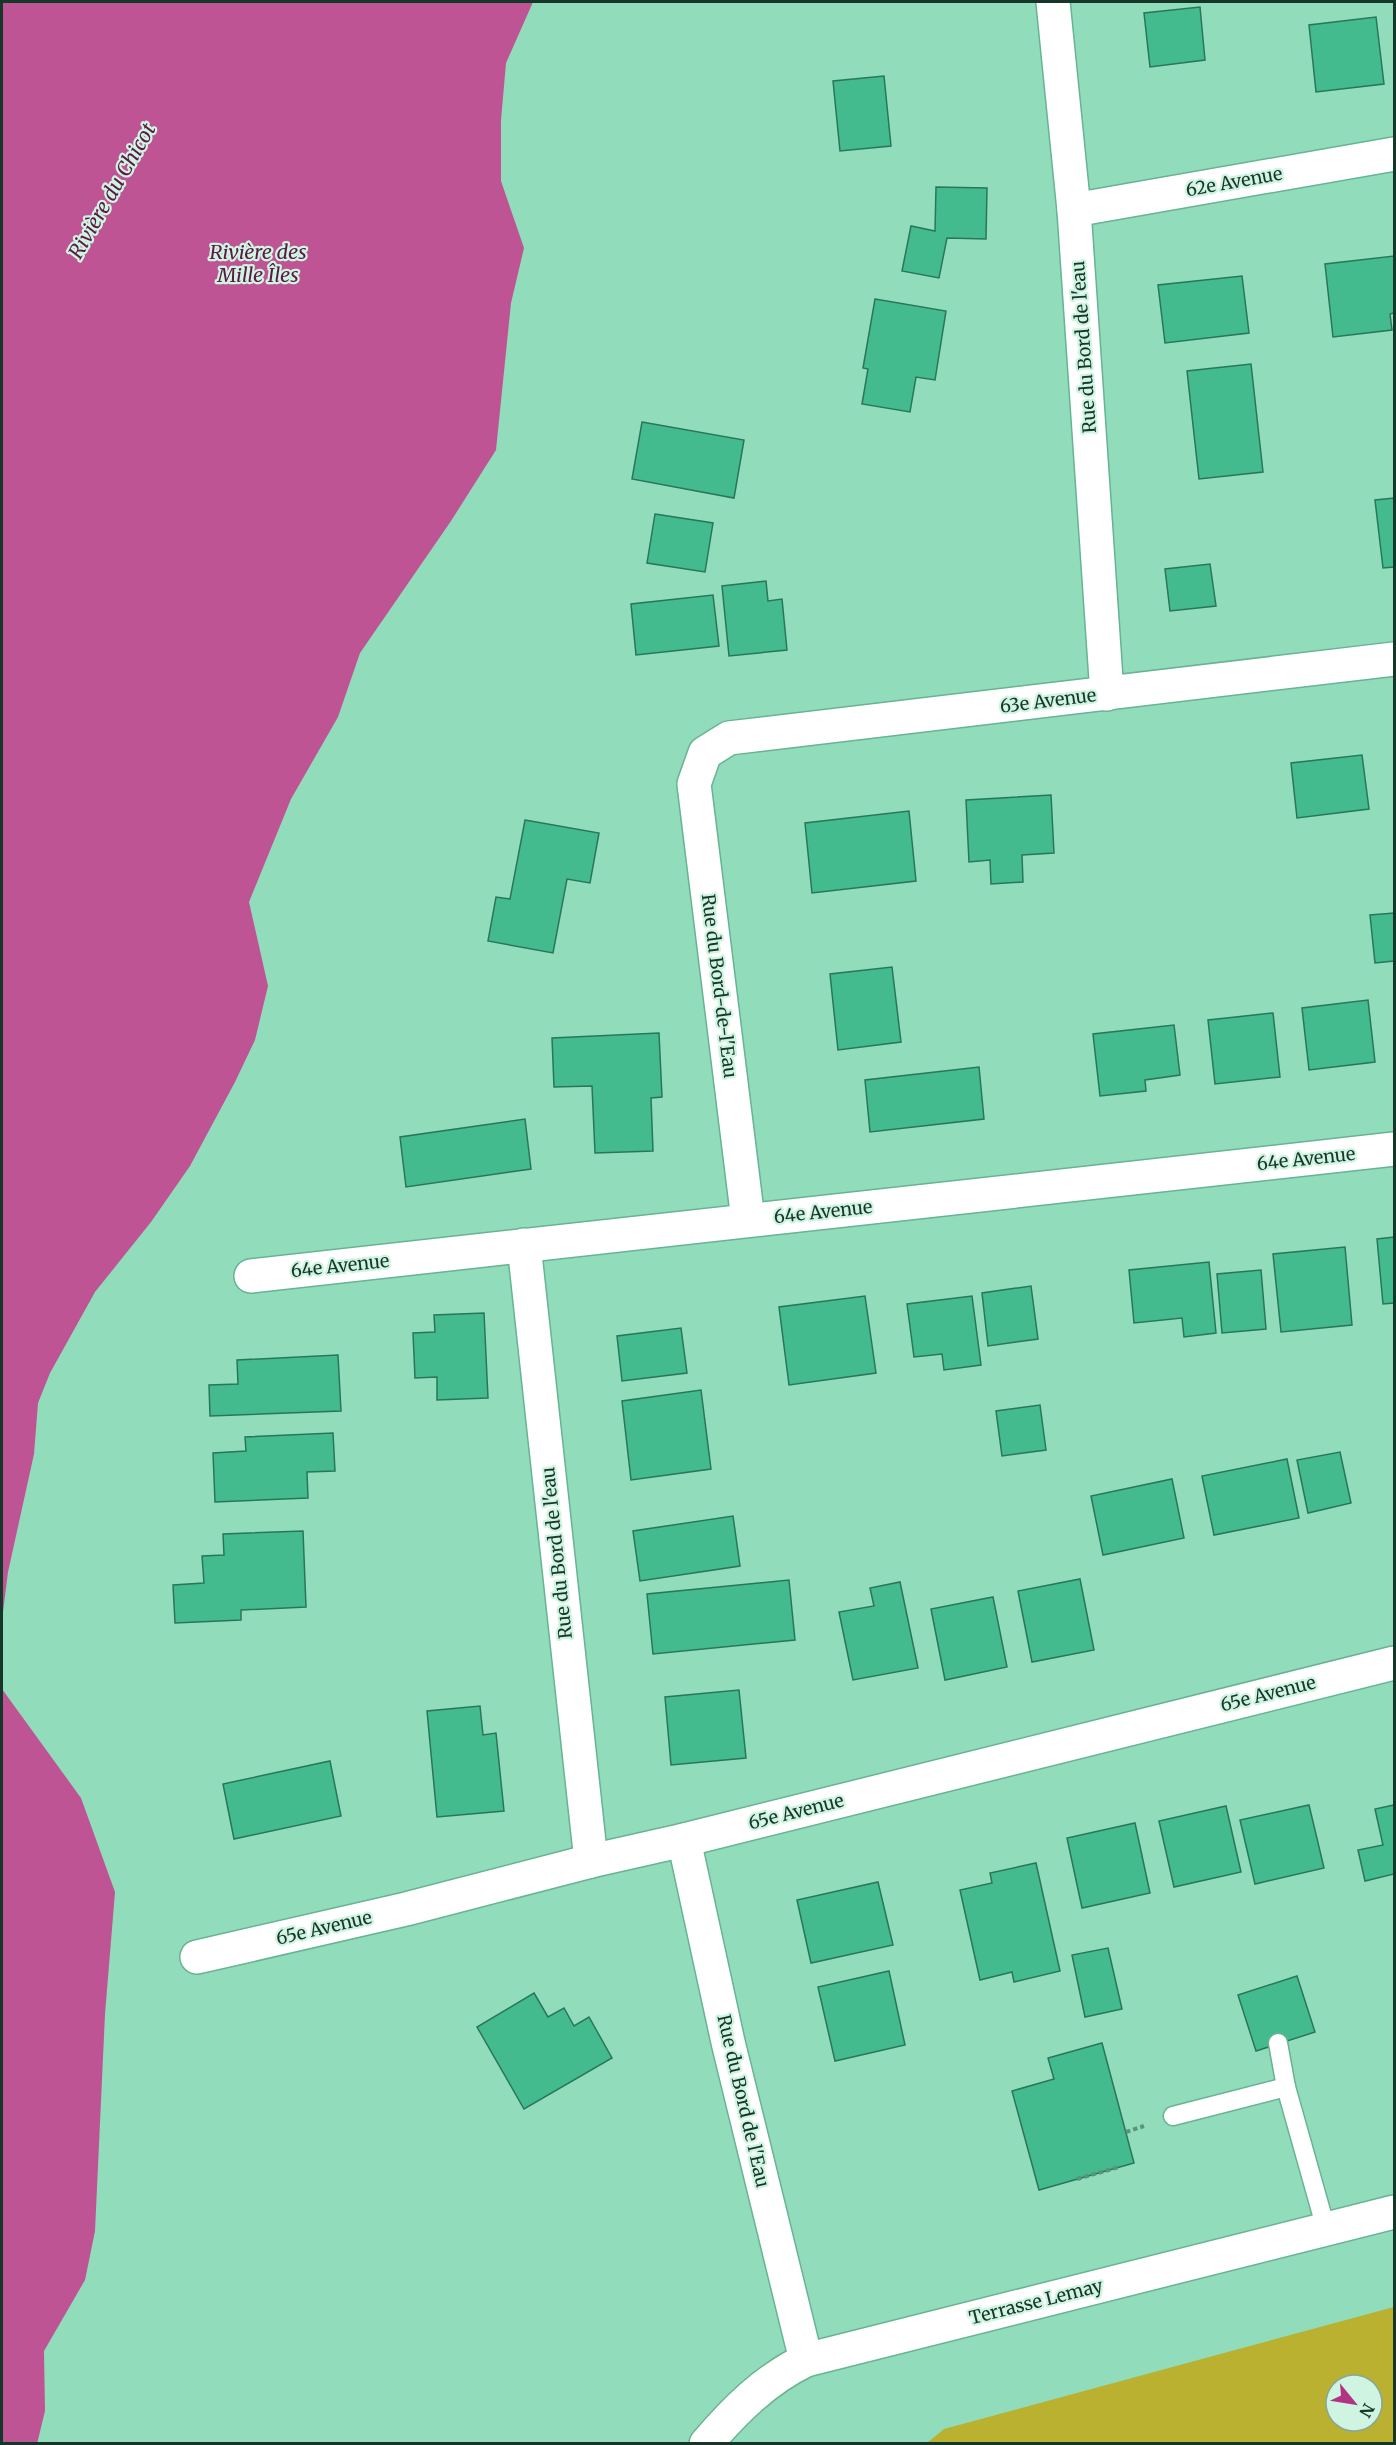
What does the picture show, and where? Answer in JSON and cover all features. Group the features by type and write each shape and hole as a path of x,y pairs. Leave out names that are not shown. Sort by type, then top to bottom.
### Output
{"street":[{"name":"Rue du Bord de l'eau","path":"1053,2 1074,210 1107,694"},
{"name":"62e Avenue","path":"1074,210 1395,154"},
{"name":"63e Avenue","path":"705,753 729,738 1395,659"},
{"name":"Rue du Bord-de-l'Eau","path":"705,753 694,784 748,1220"},
{"name":"64e Avenue","path":"251,1276 1395,1149"},
{"name":"Rue du Bord de l'eau","path":"524,1245 591,1861"},
{"name":"65e Avenue","path":"197,1957 406,1909 591,1861 684,1840 1395,1663"},
{"name":"Rue du Bord de l'Eau","path":"684,1840 728,2042 806,2360"},
{"name":"Terrasse Lemay","path":"706,2444 753,2394 771,2379 806,2360 1395,2212"}],"lane":[{"path":"1278,2043 1286,2087 1326,2229"},
{"path":"1173,2116 1286,2087"}],"path":[{"path":"1077,2179 1119,2167"}],"shaded area":[{"path":"1394,2307 1394,2443 927,2443 944,2429"}],"water":[{"name":"Rivière des Mille Îles","path":"2,2 533,2 506,63 501,120 501,181 524,248 511,303 496,450 451,521 360,653 338,717 291,799 249,902 268,986 255,1040 190,1166 151,1222 95,1292 50,1373 38,1403 34,1454 8,1572 2,1620"},
{"path":"2,1689 81,1798 115,1892 105,2014 95,2231 85,2280 44,2351 45,2411 37,2444 2,2443"}],"building":[{"path":"1200,7 1205,60 1150,67 1144,13"},
{"path":"1376,17 1384,84 1316,92 1309,25"},
{"path":"884,76 891,146 840,151 833,81"},
{"path":"936,187 987,188 986,239 947,238 939,278 902,271 911,226 935,231"},
{"path":"1394,256 1394,313 1390,314 1392,330 1333,337 1325,264"},
{"path":"1242,276 1249,333 1165,343 1158,285"},
{"path":"875,299 946,311 935,380 916,377 910,412 862,404 868,369 863,368"},
{"path":"1251,364 1263,472 1199,479 1187,371"},
{"path":"642,422 744,440 734,498 632,479"},
{"path":"1394,498 1394,567 1383,568 1375,500"},
{"path":"655,514 713,523 705,572 647,563"},
{"path":"1210,564 1216,606 1170,611 1165,569"},
{"path":"766,581 768,601 782,599 787,650 729,656 722,586"},
{"path":"713,595 719,646 636,655 631,604"},
{"path":"1362,755 1369,809 1297,818 1291,763"},
{"path":"1051,795 1054,853 1022,855 1023,882 991,884 990,860 969,862 966,800"},
{"path":"909,811 916,881 812,893 805,823"},
{"path":"525,820 599,833 590,883 567,879 553,953 488,941 496,897 510,899"},
{"path":"1394,913 1394,961 1375,963 1370,915"},
{"path":"892,967 901,1042 838,1050 830,974"},
{"path":"1368,1000 1375,1062 1309,1070 1302,1008"},
{"path":"1273,1013 1280,1077 1215,1084 1208,1020"},
{"path":"1174,1025 1180,1075 1145,1080 1146,1091 1100,1096 1093,1034"},
{"path":"659,1033 662,1097 651,1098 653,1151 595,1153 592,1086 554,1087 552,1038"},
{"path":"979,1067 984,1119 870,1132 865,1080"},
{"path":"525,1119 531,1169 406,1187 400,1137"},
{"path":"1394,1237 1394,1303 1383,1304 1377,1239"},
{"path":"1345,1247 1352,1325 1281,1332 1273,1254"},
{"path":"1209,1262 1216,1333 1184,1337 1182,1318 1134,1323 1129,1270"},
{"path":"1261,1270 1266,1329 1222,1333 1217,1274"},
{"path":"1031,1286 1038,1339 988,1346 982,1293"},
{"path":"865,1296 876,1373 789,1385 779,1307"},
{"path":"972,1296 981,1365 944,1370 942,1354 914,1357 907,1304"},
{"path":"484,1313 488,1398 437,1400 437,1377 415,1378 413,1333 435,1332 434,1315"},
{"path":"681,1328 687,1373 622,1381 617,1336"},
{"path":"338,1355 341,1411 210,1416 209,1385 238,1384 237,1360"},
{"path":"701,1390 711,1469 631,1480 622,1401"},
{"path":"1040,1405 1046,1450 1002,1456 996,1411"},
{"path":"333,1433 335,1471 307,1472 308,1498 215,1502 213,1453 246,1451 245,1437"},
{"path":"1340,1452 1351,1503 1308,1513 1297,1460"},
{"path":"1287,1459 1299,1518 1214,1535 1202,1476"},
{"path":"1172,1479 1184,1538 1103,1555 1091,1496"},
{"path":"733,1516 740,1566 640,1581 633,1531"},
{"path":"303,1531 306,1607 241,1610 241,1620 175,1623 173,1585 204,1583 202,1556 224,1555 223,1534"},
{"path":"1080,1579 1094,1650 1032,1662 1018,1591"},
{"path":"789,1580 795,1640 653,1654 647,1594"},
{"path":"900,1582 918,1668 853,1680 839,1612 874,1606 870,1588"},
{"path":"993,1597 1007,1667 945,1680 931,1609"},
{"path":"739,1690 746,1758 671,1765 665,1697"},
{"path":"480,1706 483,1735 496,1733 504,1811 437,1817 427,1711"},
{"path":"330,1761 341,1816 234,1839 223,1784"},
{"path":"1309,1805 1324,1868 1255,1884 1240,1820"},
{"path":"1394,1805 1394,1874 1365,1881 1358,1850 1383,1845 1375,1809"},
{"path":"1226,1806 1241,1872 1174,1887 1159,1821"},
{"path":"1135,1823 1150,1893 1082,1908 1067,1838"},
{"path":"1036,1863 1060,1971 1014,1982 1012,1972 980,1980 960,1890 992,1883 990,1873"},
{"path":"878,1882 893,1945 811,1963 797,1900"},
{"path":"1108,1948 1122,2009 1085,2017 1072,1955"},
{"path":"889,1971 905,2045 835,2061 818,1987"},
{"path":"1297,1976 1315,2032 1256,2051 1238,1995"},
{"path":"534,1993 548,2017 564,2008 574,2026 589,2017 612,2058 524,2109 477,2027"},
{"path":"1102,2043 1134,2163 1039,2190 1012,2091 1054,2079 1048,2058"}],"water label":[{"name":"Rivière du Chicot","path":"112,191"}]}
